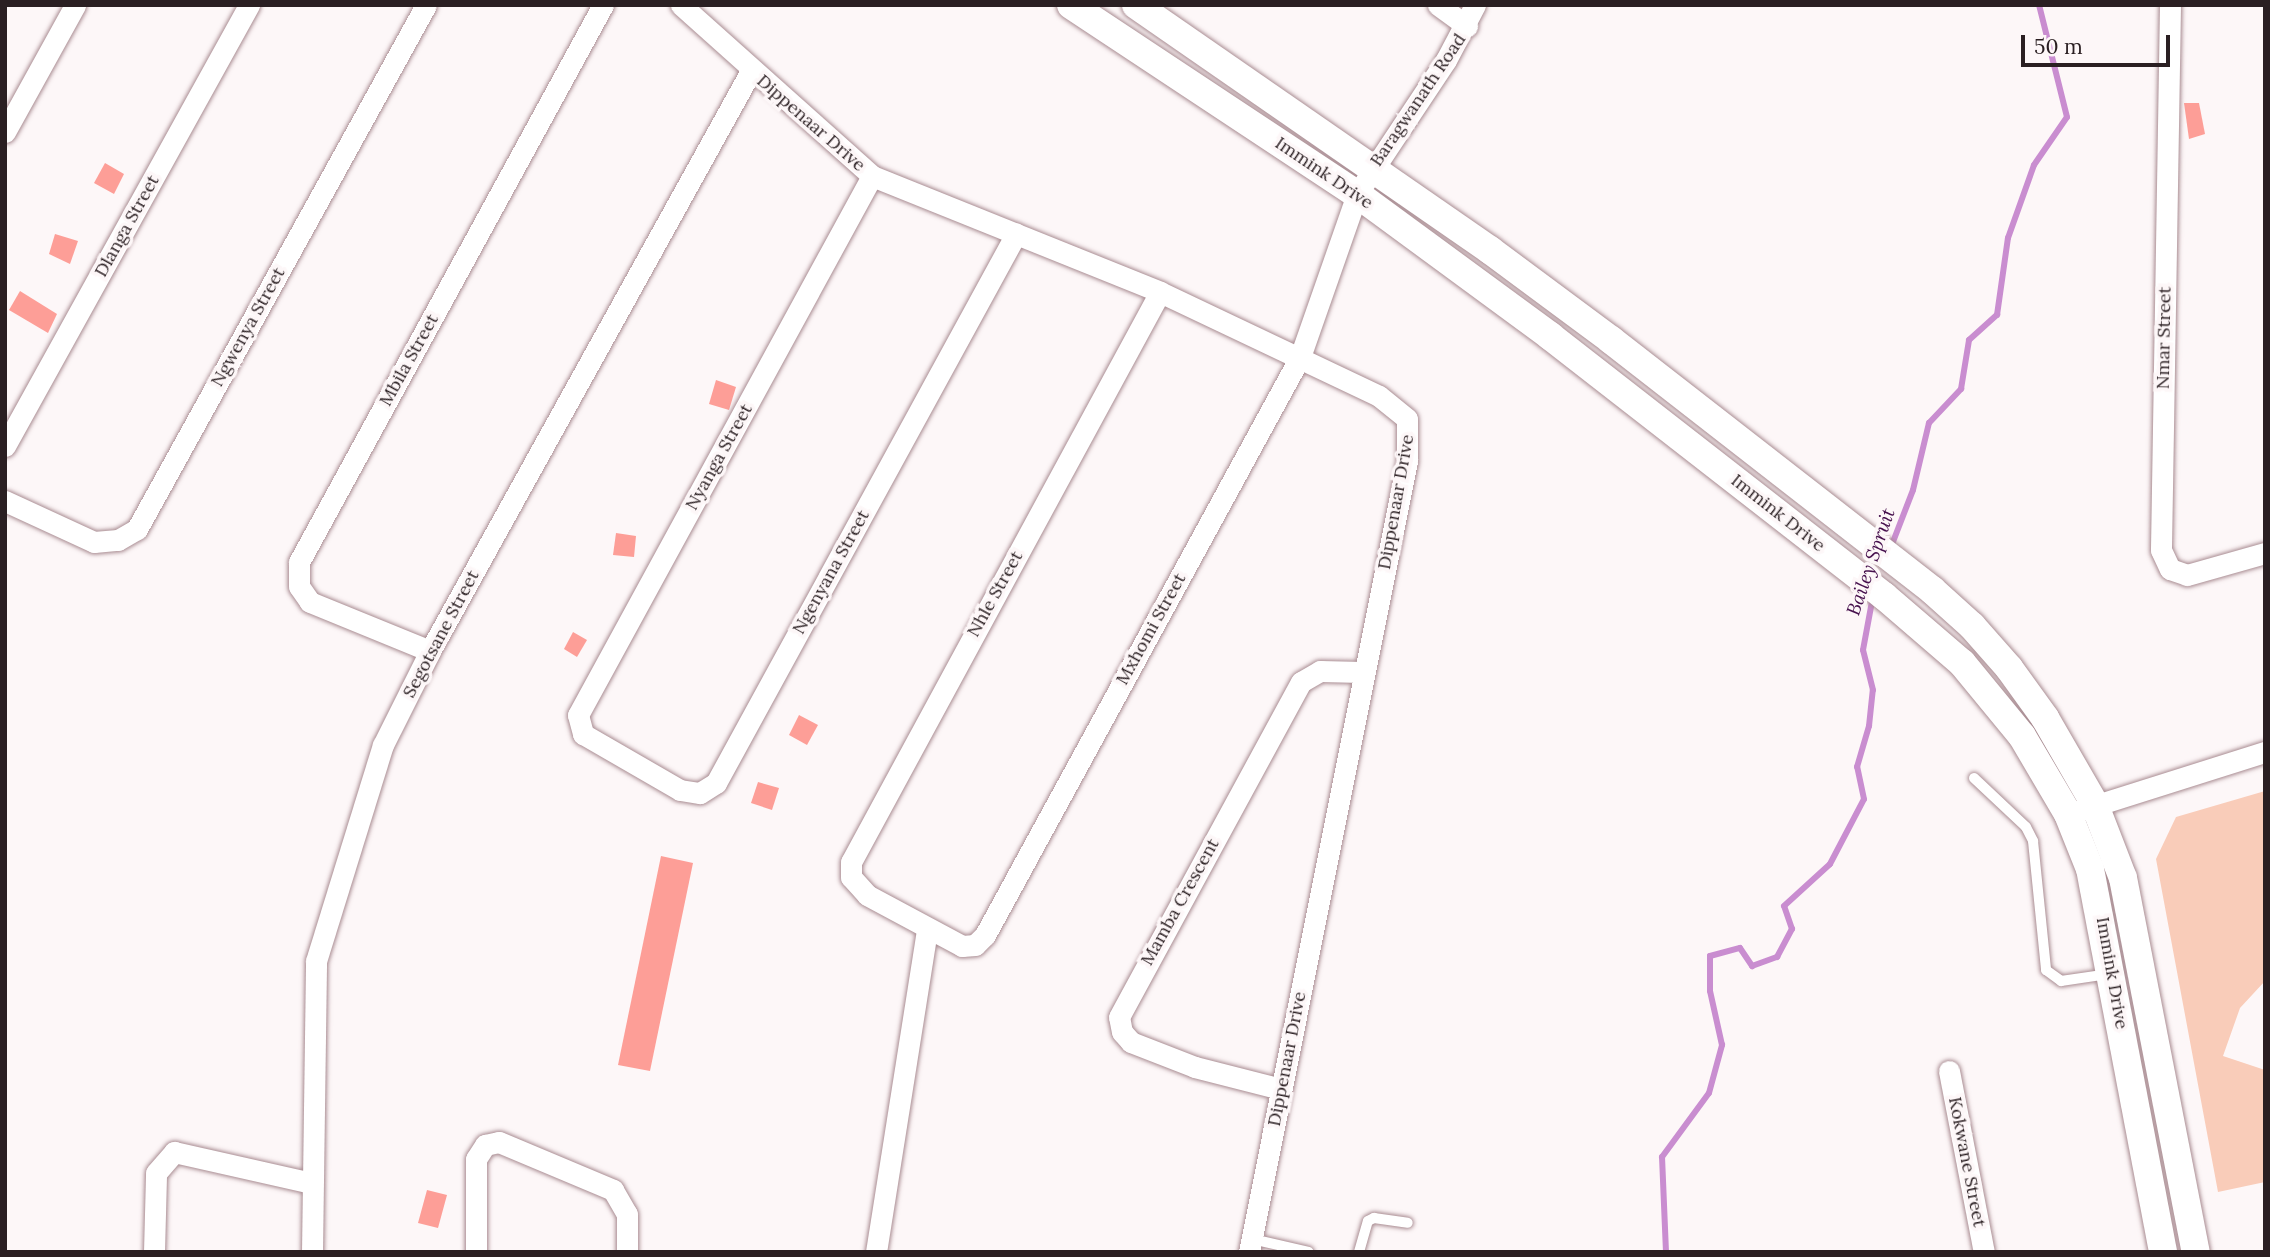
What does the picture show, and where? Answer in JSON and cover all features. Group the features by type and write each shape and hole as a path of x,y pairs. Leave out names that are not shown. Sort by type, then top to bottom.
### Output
{"main road":[{"name":"Immink Drive","path":"1071,5 1357,194 1550,336 1884,596 1962,663 2022,736 2068,814 2090,869 2112,973 2163,1252"},
{"name":"Immink Drive","path":"1136,5 1490,250 1890,557 1972,626 2009,668 2045,718 2094,803 2135,922 2196,1252"}],"street":[{"path":"5,132 75,5"},
{"name":"Dlanga Street","path":"5,446 249,5"},
{"name":"Ngwenya Street","path":"8,504 94,542 118,540 137,529 426,5"},
{"name":"Mbila Street","path":"430,651 310,602 299,586 299,562 603,5"},
{"name":"Dippenaar Drive","path":"681,5 751,71 872,176 1160,292 1388,400 1409,424 1407,461 1251,1246"},
{"path":"1438,5 1467,26"},
{"name":"Baragwanath Road","path":"1357,194 1467,26 1475,5"},
{"name":"Nmar Street","path":"2170,5 2161,550 2170,569 2187,575 2265,553"},
{"name":"Segotsane Street","path":"312,1252 319,944 383,745 430,651 751,71"},
{"name":"Nyanga Street","path":"587,737 577,724 578,715 872,176"},
{"name":"Mxhomi Street","path":"867,895 962,947 975,945 985,935 1300,357 1357,194"},
{"name":"Ngenyana Street","path":"587,737 680,790 700,793 716,783 1016,234"},
{"name":"Nhle Street","path":"867,895 852,877 854,854 1160,292"},
{"name":"Mamba Crescent","path":"1281,1089 1195,1067 1131,1041 1122,1032 1119,1017 1301,682 1320,670 1363,672"},
{"path":"2068,814 2094,803 2265,752"},
{"path":"876,1252 928,930"},
{"name":"Kokwane Street","path":"1950,1071 1984,1252"},
{"path":"476,1252 476,1159 485,1145 499,1142 614,1190 627,1214 627,1252"},
{"path":"154,1252 156,1173 174,1152 312,1182"}],"lane":[{"path":"1974,778 2026,827 2033,841 2046,970 2061,981 2112,973"},
{"path":"1359,1252 1368,1221 1374,1218 1408,1223"},
{"path":"1251,1246 1309,1252"}],"shaded area":[{"path":"2265,791 2265,981 2240,1008 2223,1056 2265,1070 2265,1182 2218,1192 2156,859 2176,817"}],"building":[{"path":"2184,103 2199,103 2205,134 2189,139"},
{"path":"105,163 124,174 114,194 94,183"},
{"path":"55,234 78,241 70,264 49,254"},
{"path":"20,291 57,314 48,333 9,310"},
{"path":"716,380 736,387 729,410 709,404"},
{"path":"616,533 636,536 634,557 613,555"},
{"path":"573,632 587,640 577,657 564,649"},
{"path":"799,715 818,725 807,745 789,735"},
{"path":"758,782 779,788 772,810 751,803"},
{"path":"661,856 693,863 650,1071 618,1065"},
{"path":"427,1190 447,1195 438,1228 418,1223"}],"waterway":[{"name":"Bailey Spruit","path":"1891,547 1913,490 1929,423 1961,389 1969,340 1997,315 2008,238 2034,165 2067,117 2039,5"},
{"name":"Bailey Spruit","path":"1666,1252 1662,1157 1709,1093 1722,1045 1710,991 1710,956 1740,948 1752,966 1777,957 1792,929 1784,906 1830,864 1864,799 1857,767 1869,726 1873,690 1863,650 1873,596"}]}
